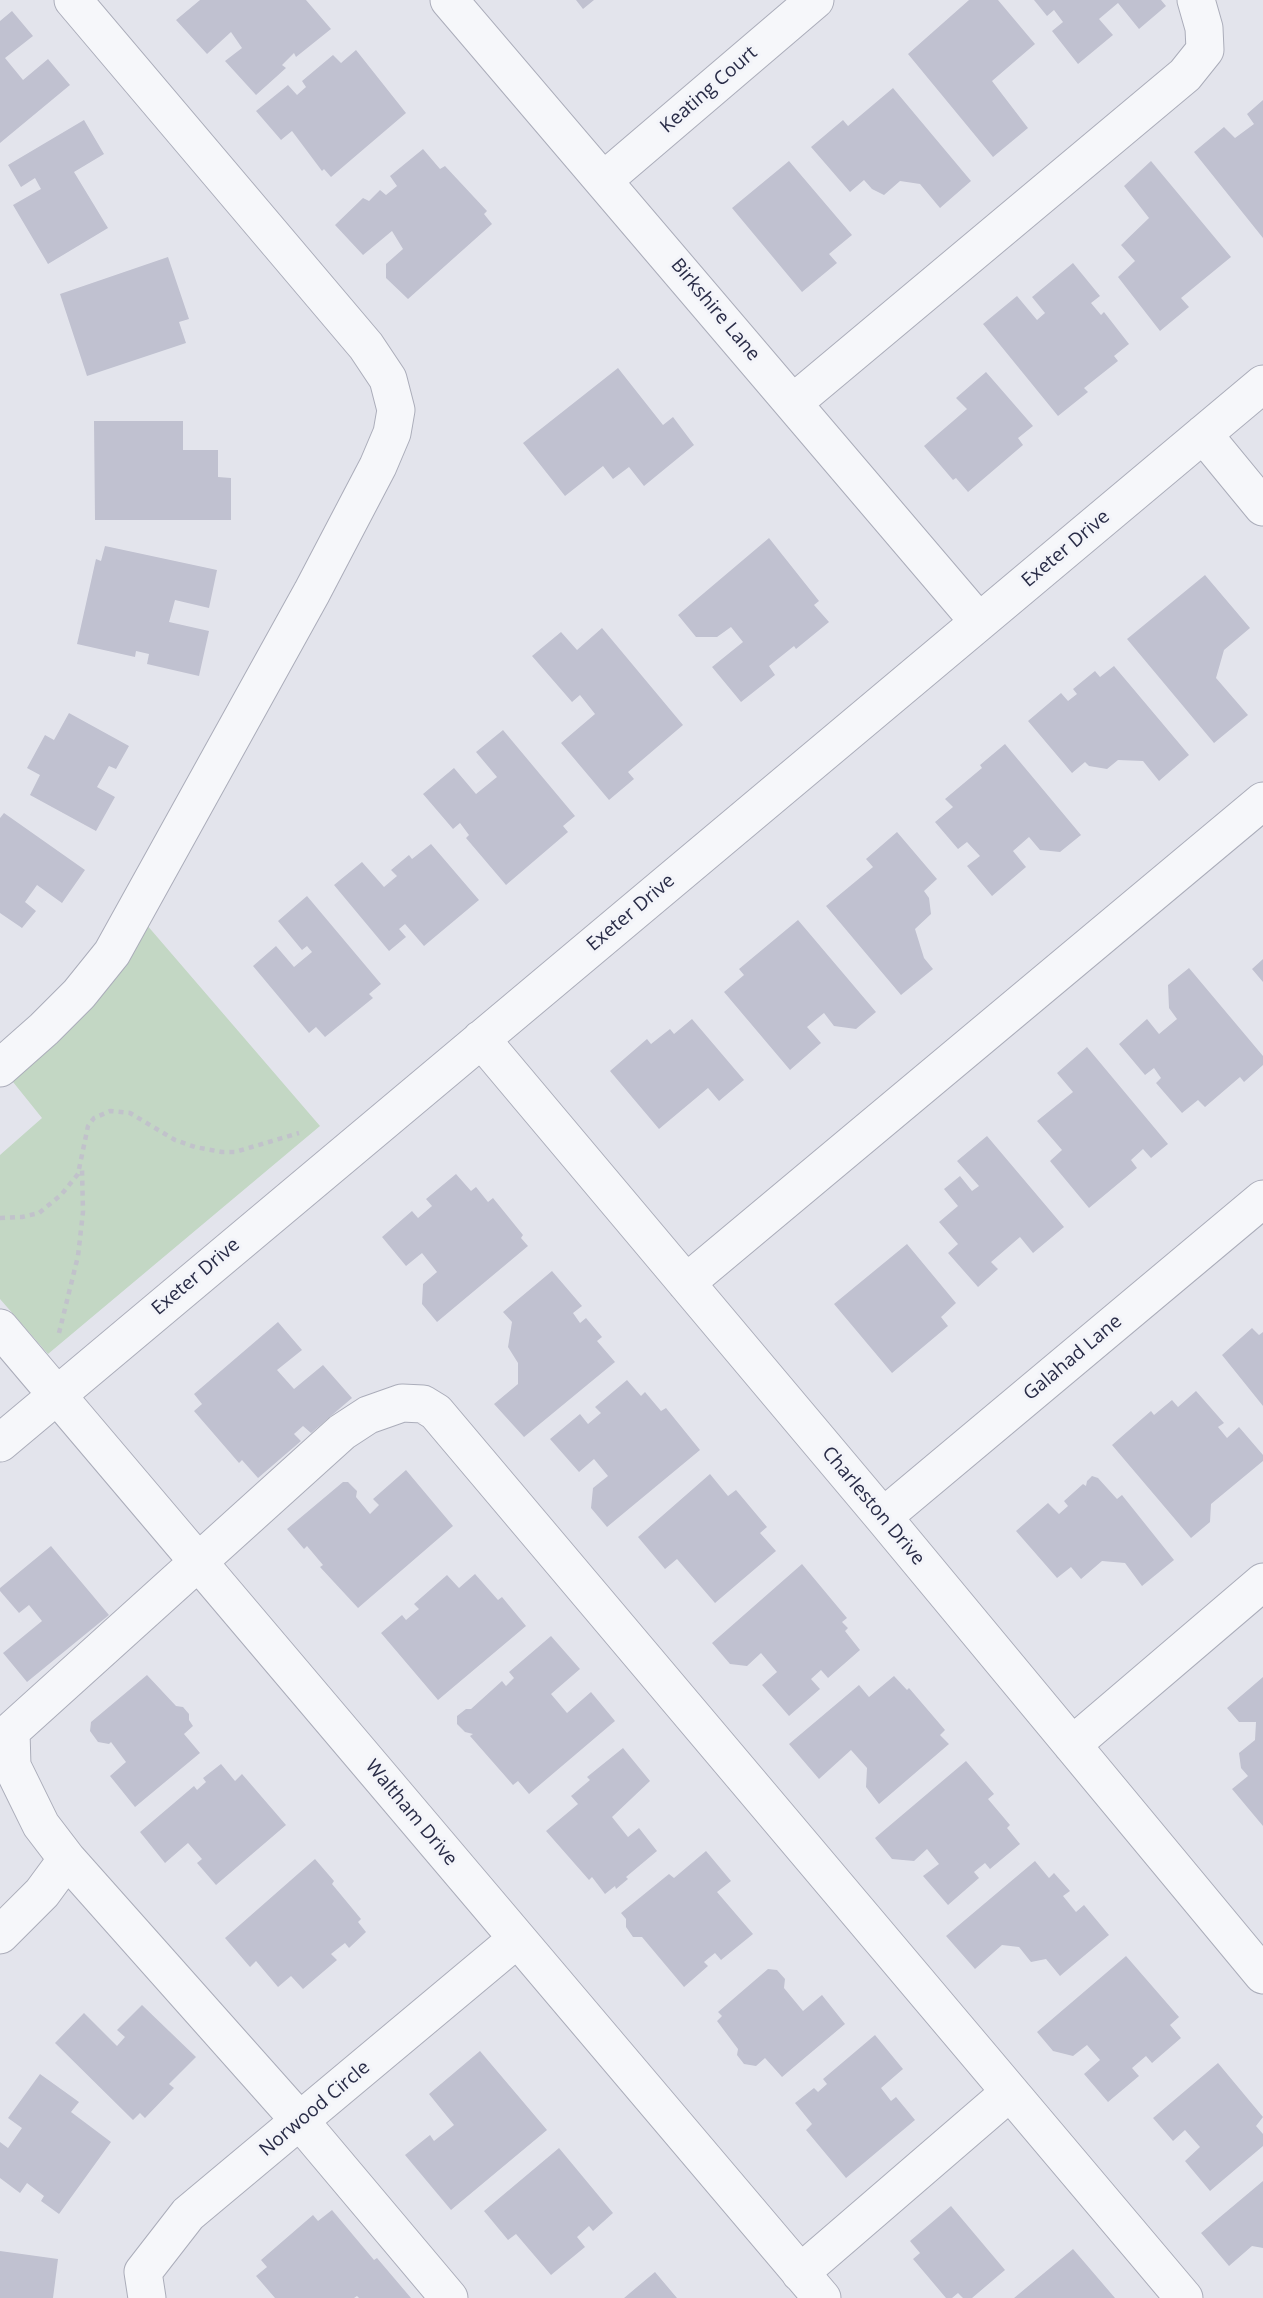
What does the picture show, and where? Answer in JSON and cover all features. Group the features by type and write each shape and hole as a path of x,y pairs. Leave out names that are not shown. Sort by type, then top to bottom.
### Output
{"street":[{"path":"0,1068 61,1012 112,953 378,466 392,433 396,410 388,379 366,346 73,0"},
{"name":"Birkshire Lane","path":"449,0 979,622"},
{"name":"Keating Court","path":"604,180 815,0"},
{"path":"793,402 1185,75 1205,50 1204,28 1196,0"},
{"name":"Exeter Drive","path":"0,1443 1263,384"},
{"path":"1203,434 1263,507"},
{"path":"686,1283 1263,801"},
{"name":"Charleston Drive","path":"481,1039 1263,1975"},
{"name":"Galahad Lane","path":"883,1517 1263,1199"},
{"name":"Waltham Drive","path":"0,1328 811,2286"},
{"path":"449,2298 300,2121 67,1859 41,1825 12,1766 11,1731 342,1432 368,1415 402,1403 423,1404 436,1412 1184,2298"},
{"path":"1072,1745 1263,1582"},
{"path":"0,1935 42,1893 67,1859"},
{"name":"Norwood Circle","path":"147,2298 143,2272 188,2214 517,1939"},
{"path":"811,2286 1010,2092"}],"path":[{"path":"59,1333 78,1256 84,1192 81,1152 88,1126 94,1118 110,1111 130,1113 175,1140 222,1152 248,1149 299,1133"},
{"path":"0,1218 39,1213 73,1182 82,1161"}],"green space":[{"path":"146,924 320,1126 48,1354 0,1299 0,1155 42,1118 9,1077"}],"building":[{"path":"200,0 306,0 331,29 296,57 294,53 282,65 286,68 256,95 225,61 242,48 231,32 207,54 176,20"},
{"path":"576,0 594,0 583,9"},
{"path":"969,0 998,0 1035,44 992,81 1028,128 993,157 908,54"},
{"path":"1034,0 1161,0 1166,6 1139,29 1118,3 1099,19 1113,35 1078,64 1052,31 1063,22 1054,10 1047,16"},
{"path":"12,11 33,36 5,58 23,80 48,59 70,85 0,143 0,21"},
{"path":"356,50 406,113 331,177 324,169 322,171 292,131 281,140 256,111 288,85 297,95 306,87 302,81 333,55 341,63"},
{"path":"893,88 971,181 940,208 920,184 900,181 884,195 872,189 864,180 850,192 811,147 843,120 848,126"},
{"path":"1263,100 1263,238 1194,152 1224,127 1235,138 1254,124 1247,114"},
{"path":"84,120 104,154 74,172 108,228 48,264 13,205 41,189 35,178 21,187 8,165"},
{"path":"423,149 440,169 445,166 487,211 484,214 492,224 408,299 386,278 386,264 403,249 392,231 363,255 335,225 363,198 369,201 380,190 386,195 397,186 390,176"},
{"path":"789,161 852,235 829,254 837,263 802,292 732,208"},
{"path":"1151,161 1231,257 1181,298 1189,307 1160,331 1118,277 1135,261 1121,245 1149,218 1124,186"},
{"path":"168,257 189,319 179,322 186,343 87,376 60,294"},
{"path":"1073,263 1100,296 1091,303 1101,315 1104,312 1129,344 1114,356 1118,361 1084,388 1088,392 1058,416 983,324 1017,296 1037,320 1045,313 1032,297"},
{"path":"618,368 663,425 673,417 694,445 644,486 629,467 613,479 603,466 565,496 523,443"},
{"path":"986,372 1033,426 1018,438 1023,445 968,492 956,478 953,480 924,446 967,409 956,398"},
{"path":"94,421 183,421 183,450 218,450 218,477 231,478 231,520 95,520"},
{"path":"769,538 819,601 814,605 829,622 796,649 794,646 769,666 775,675 741,702 712,667 743,642 731,627 717,637 696,637 678,615"},
{"path":"105,546 217,570 209,608 175,600 169,622 209,631 199,676 147,664 149,654 136,651 135,657 77,644 96,559 101,561"},
{"path":"1205,575 1250,628 1224,650 1216,678 1248,715 1214,743 1127,639"},
{"path":"602,628 683,725 628,772 634,779 609,800 561,743 595,714 580,695 572,702 532,656 561,632 577,650"},
{"path":"1114,666 1189,755 1159,781 1143,761 1118,760 1107,769 1089,766 1085,762 1072,773 1028,721 1061,693 1068,701 1077,694 1073,689 1095,671 1100,677"},
{"path":"69,713 129,746 116,769 109,766 97,787 115,797 96,831 30,795 40,775 27,768 45,735 54,740"},
{"path":"503,730 575,816 563,826 568,832 506,885 466,838 469,835 460,823 453,829 423,794 454,768 476,794 497,777 476,752"},
{"path":"1005,744 1081,835 1060,852 1040,850 1029,837 1013,851 1026,867 992,896 967,866 980,856 967,842 958,849 935,822 953,807 945,799 982,768 980,765"},
{"path":"4,813 85,870 62,903 37,885 25,902 36,911 22,928 0,913 0,818"},
{"path":"897,832 937,879 924,891 929,898 931,914 915,929 924,958 933,969 901,995 826,906 873,867 866,859"},
{"path":"431,844 479,900 424,946 405,924 399,929 406,937 389,951 334,885 362,862 384,887 397,876 391,870 409,855 412,859"},
{"path":"307,896 381,984 369,994 373,998 325,1037 316,1027 309,1033 253,966 276,946 294,967 312,952 307,946 302,950 278,921"},
{"path":"798,920 876,1012 856,1029 834,1026 824,1013 807,1027 821,1043 790,1070 724,992 744,975 739,969"},
{"path":"1263,959 1263,982 1252,969"},
{"path":"1189,968 1263,1056 1263,1065 1244,1082 1240,1077 1205,1107 1198,1100 1182,1113 1156,1083 1161,1078 1154,1068 1145,1075 1119,1044 1147,1019 1159,1034 1177,1019 1169,1008 1168,985"},
{"path":"692,1019 744,1080 719,1101 708,1088 659,1129 610,1071 647,1039 651,1044 670,1029 674,1034"},
{"path":"1087,1047 1168,1144 1151,1158 1143,1149 1131,1160 1137,1168 1089,1208 1050,1161 1062,1150 1037,1121 1073,1092 1057,1073"},
{"path":"987,1136 1064,1227 1033,1253 1020,1237 991,1262 998,1269 978,1287 948,1253 958,1244 939,1222 958,1206 944,1189 960,1176 972,1191 979,1186 957,1161"},
{"path":"456,1174 471,1191 476,1187 488,1202 493,1198 523,1235 521,1238 528,1246 437,1322 422,1304 423,1284 437,1272 422,1253 406,1266 382,1237 412,1211 418,1218 432,1206 426,1199"},
{"path":"907,1244 956,1303 941,1317 948,1326 892,1373 834,1304"},
{"path":"552,1271 582,1306 573,1313 580,1323 586,1318 602,1337 597,1341 615,1362 524,1437 494,1404 518,1384 518,1363 508,1347 512,1322 503,1312"},
{"path":"278,1322 302,1350 277,1370 294,1389 323,1365 352,1398 311,1433 303,1426 294,1434 301,1441 258,1478 242,1460 239,1463 194,1411 202,1404 194,1394"},
{"path":"1252,1328 1259,1335 1263,1332 1263,1406 1222,1355"},
{"path":"627,1380 641,1396 645,1392 661,1411 666,1408 700,1450 607,1527 591,1508 593,1488 608,1476 594,1459 579,1472 550,1439 580,1414 588,1424 601,1413 595,1407"},
{"path":"1196,1391 1224,1423 1218,1427 1227,1438 1239,1427 1263,1455 1263,1461 1211,1504 1210,1522 1191,1538 1112,1445 1151,1411 1154,1415 1172,1400 1178,1407"},
{"path":"406,1470 453,1526 358,1608 320,1567 323,1565 307,1546 304,1549 287,1529 343,1482 348,1482 357,1491 356,1497 370,1514 379,1505 373,1499"},
{"path":"710,1474 728,1496 736,1490 767,1527 760,1533 776,1551 715,1603 677,1559 665,1569 638,1537"},
{"path":"1092,1476 1098,1478 1117,1499 1122,1495 1174,1560 1142,1586 1125,1563 1102,1561 1081,1579 1071,1567 1057,1578 1016,1531 1048,1503 1059,1514 1068,1506 1064,1501 1083,1484 1086,1486"},
{"path":"51,1546 109,1615 27,1682 3,1653 42,1621 29,1605 19,1613 0,1588"},
{"path":"802,1564 847,1618 842,1622 848,1628 845,1631 860,1650 828,1678 821,1670 811,1679 820,1689 789,1716 762,1685 777,1672 761,1653 747,1666 730,1664 712,1643"},
{"path":"475,1574 498,1600 502,1597 526,1626 438,1700 381,1633 402,1615 406,1620 419,1609 414,1604 447,1575 459,1588"},
{"path":"551,1636 580,1669 551,1694 567,1713 591,1692 615,1721 529,1794 518,1781 513,1785 470,1736 473,1734 465,1732 457,1724 457,1716 466,1709 471,1709 502,1681 506,1686 514,1678 509,1672"},
{"path":"147,1675 176,1706 183,1707 189,1714 193,1726 184,1734 200,1753 135,1807 110,1776 126,1762 111,1742 98,1742 90,1731 91,1722"},
{"path":"894,1676 907,1690 909,1688 945,1730 940,1735 949,1744 879,1804 866,1787 867,1768 851,1750 819,1779 789,1744 859,1685 869,1697"},
{"path":"1263,1677 1263,1826 1232,1789 1248,1776 1241,1768 1239,1753 1255,1740 1256,1722 1239,1722 1227,1708"},
{"path":"623,1748 650,1781 612,1817 628,1837 639,1828 657,1851 616,1889 615,1886 605,1894 592,1877 589,1880 546,1831 578,1804 571,1796 590,1780 587,1777"},
{"path":"966,1761 994,1794 988,1799 1010,1825 1007,1828 1020,1844 990,1869 985,1863 974,1872 979,1878 948,1905 923,1876 939,1864 927,1849 914,1861 892,1859 875,1838"},
{"path":"221,1764 235,1781 242,1774 286,1825 216,1885 197,1863 202,1859 188,1843 165,1863 140,1832 194,1786 197,1790 206,1782 203,1778"},
{"path":"706,1851 731,1881 717,1892 753,1934 721,1960 715,1953 704,1962 708,1966 684,1987 642,1937 633,1937 621,1913 669,1874 674,1878"},
{"path":"315,1859 361,1919 358,1922 366,1932 349,1948 345,1943 331,1954 337,1960 303,1989 291,1976 278,1987 256,1961 250,1967 225,1938"},
{"path":"1035,1861 1049,1878 1054,1873 1070,1891 1063,1896 1076,1912 1084,1905 1109,1935 1060,1976 1046,1959 1031,1962 1019,1947 1002,1945 975,1969 946,1936"},
{"path":"1126,1956 1179,2017 1170,2025 1181,2038 1152,2063 1146,2056 1132,2068 1139,2076 1108,2102 1084,2074 1100,2060 1087,2045 1073,2056 1053,2051 1037,2032"},
{"path":"768,1969 777,1970 785,1979 784,1988 803,2011 822,1995 845,2024 782,2077 765,2058 756,2066 744,2064 737,2055 738,2049 717,2021 722,2016 718,2012"},
{"path":"142,2005 196,2057 169,2084 174,2088 145,2118 140,2113 133,2120 55,2043 84,2013 117,2046 125,2037 117,2030"},
{"path":"875,2035 903,2069 881,2088 891,2101 896,2097 915,2120 846,2178 806,2130 812,2124 795,2103 814,2088 818,2092 827,2084 823,2079"},
{"path":"480,2051 547,2130 451,2210 405,2155 430,2135 434,2141 454,2125 429,2094"},
{"path":"1218,2063 1263,2117 1256,2126 1263,2134 1263,2146 1210,2191 1185,2161 1200,2147 1185,2130 1173,2141 1153,2118"},
{"path":"40,2074 79,2102 71,2112 111,2142 59,2214 41,2201 44,2196 27,2183 20,2193 0,2178 0,2142 8,2148 22,2128 8,2118"},
{"path":"559,2148 613,2213 593,2231 589,2226 577,2237 585,2247 551,2275 516,2234 508,2240 484,2211"},
{"path":"1263,2181 1263,2248 1252,2246 1229,2266 1201,2233"},
{"path":"951,2206 1005,2270 972,2298 963,2298 958,2293 952,2298 946,2298 913,2259 920,2253 910,2241"},
{"path":"332,2210 374,2260 377,2258 411,2298 275,2298 256,2276 267,2267 261,2260 313,2215 318,2221"},
{"path":"1073,2249 1115,2298 1014,2298"},
{"path":"0,2251 58,2259 53,2298 0,2298"},
{"path":"655,2272 677,2298 624,2298"}]}
